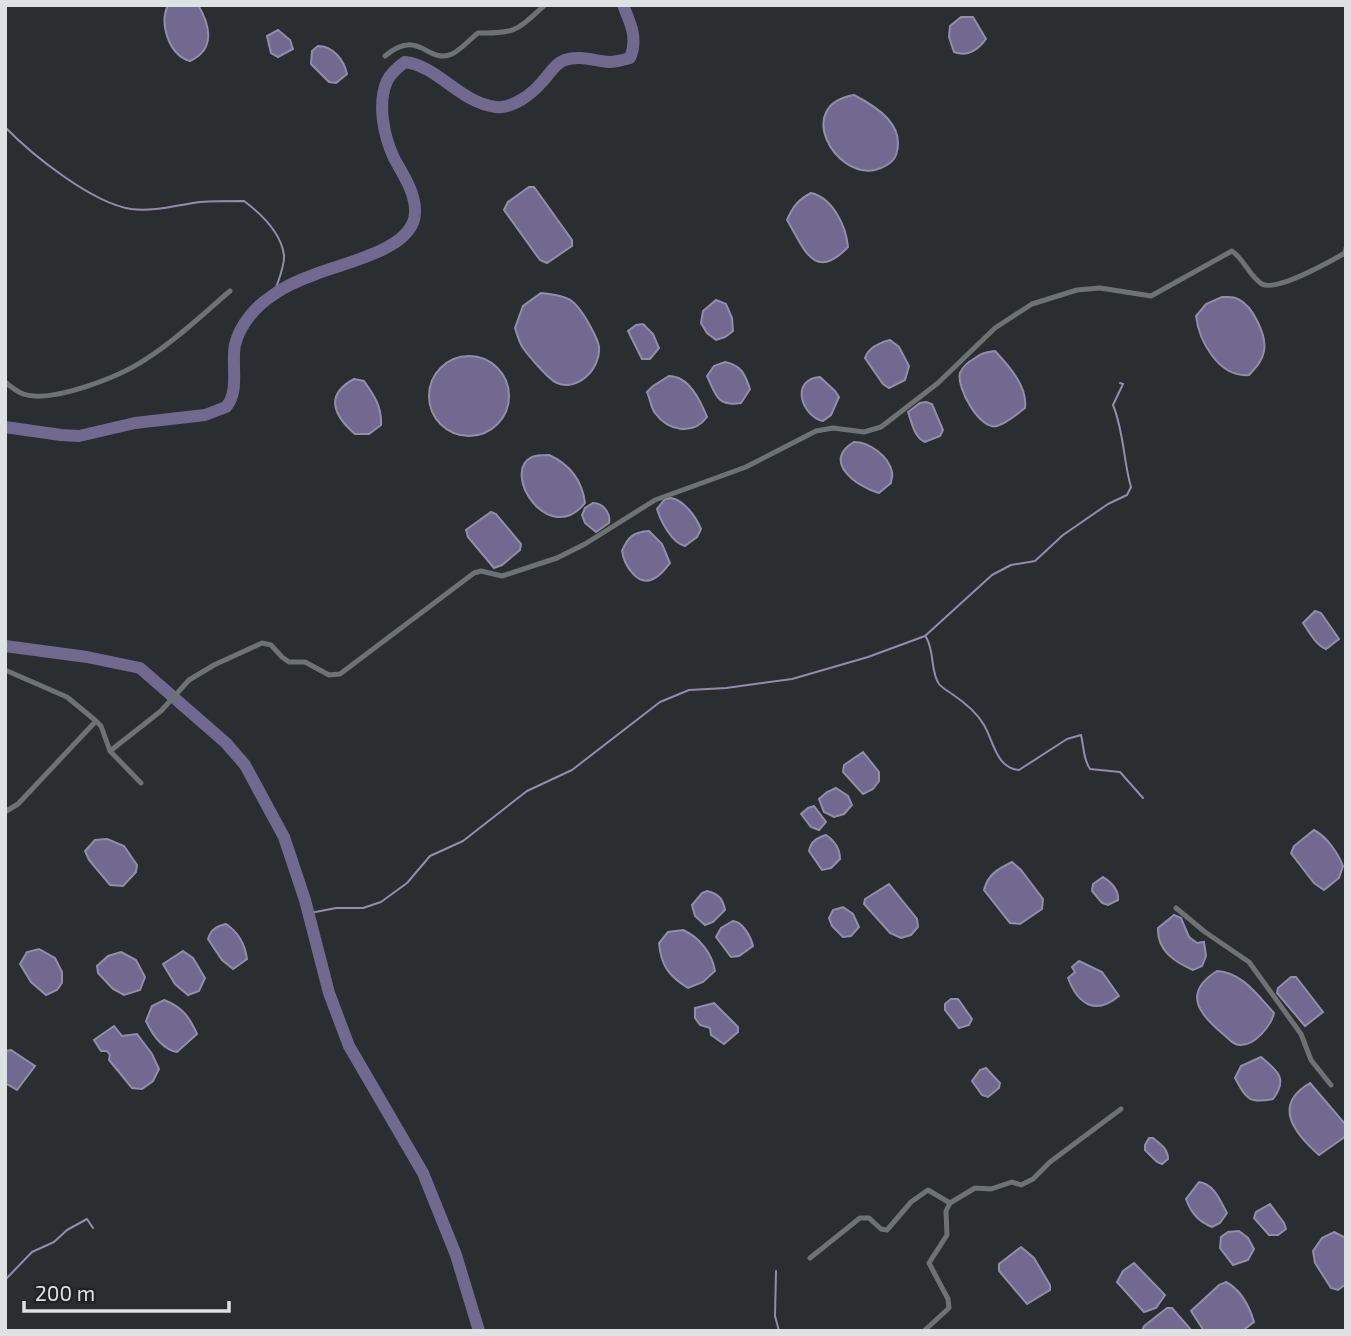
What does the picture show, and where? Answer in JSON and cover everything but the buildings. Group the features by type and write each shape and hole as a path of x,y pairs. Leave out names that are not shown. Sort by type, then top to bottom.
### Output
{"street":[{"path":"384,56 396,47 414,43 439,57 452,54 478,33 506,34 519,28 545,5"},
{"path":"110,751 161,711 189,680 262,643 271,645 289,662 305,662 329,675 340,674 474,573 481,571 502,576 557,558 585,544 655,500 746,467 816,431 833,428 863,432 881,427 939,383 995,328 1032,304 1077,290 1100,288 1152,296 1232,251 1262,284 1272,285 1307,274 1345,253 1346,248"},
{"path":"5,382 26,395 41,396 105,381 145,360 230,291"},
{"path":"5,670 67,697 96,721 110,751 141,783"},
{"path":"5,812 18,804 96,721"},
{"path":"1176,908 1249,962 1301,1034 1311,1060 1331,1085"},
{"path":"924,1331 949,1308 948,1299 929,1263 947,1235 946,1211 950,1203 975,1188 991,1189 1012,1182 1021,1185 1033,1179 1050,1162 1121,1109"},
{"path":"810,1258 860,1218 869,1218 884,1231 887,1230 911,1202 928,1190 950,1203"}],"shaded area":[{"path":"168,5 198,5 205,20 208,28 207,43 204,50 190,61 171,46 165,29"},
{"path":"961,17 973,17 986,39 976,49 963,54 954,52 949,37 950,26"},
{"path":"278,30 290,40 293,49 278,57 271,53 267,36"},
{"path":"318,46 333,51 343,64 347,74 336,83 329,82 311,64 312,51"},
{"path":"854,95 880,111 897,135 895,158 875,170 860,169 846,163 827,139 823,125 826,112 836,101"},
{"path":"529,187 534,187 572,240 572,246 547,263 540,260 504,210 508,202"},
{"path":"811,193 832,207 847,239 848,247 827,262 818,262 811,258 787,220 796,204"},
{"path":"541,293 558,295 574,303 597,341 599,355 596,363 587,376 573,384 557,383 549,377 518,338 515,328 523,306"},
{"path":"1222,297 1234,297 1244,303 1261,330 1263,355 1249,375 1228,371 1212,356 1201,336 1196,316 1206,304"},
{"path":"716,300 726,304 732,318 733,331 716,340 707,333 701,323 703,311"},
{"path":"643,324 653,334 659,348 650,359 642,359 628,331"},
{"path":"890,340 899,347 909,366 905,380 889,388 883,384 865,358 875,346"},
{"path":"995,351 1021,385 1025,408 1008,421 990,426 983,422 965,397 960,373 968,363 982,354"},
{"path":"461,356 477,356 498,367 509,388 509,404 498,425 477,436 461,436 447,430 435,418 429,404 429,388 435,374 447,362"},
{"path":"725,362 739,368 750,389 741,403 727,403 718,398 707,376 714,366"},
{"path":"669,376 688,384 701,403 707,417 695,427 673,427 660,419 654,411 647,392"},
{"path":"820,377 839,397 831,415 823,421 809,412 802,398 805,384"},
{"path":"354,379 364,381 379,407 381,425 369,434 355,434 342,420 335,406 339,392"},
{"path":"926,402 932,404 943,430 940,436 925,442 916,433 908,412"},
{"path":"854,442 866,444 878,451 890,466 891,483 879,493 853,479 842,465 841,457 845,449"},
{"path":"549,455 568,468 581,487 585,503 571,515 557,517 544,512 533,503 525,490 522,477 524,465 532,457"},
{"path":"671,498 689,510 701,529 697,537 685,546 671,536 657,509 665,499"},
{"path":"593,503 603,507 609,519 609,523 596,532 585,523 582,515 585,508"},
{"path":"491,512 496,514 521,544 520,550 494,568 468,537 466,530"},
{"path":"649,531 662,544 670,563 658,576 647,581 632,573 622,551 632,536"},
{"path":"1315,611 1321,613 1339,639 1326,649 1316,641 1303,623"},
{"path":"863,752 879,772 879,781 873,789 863,794 843,772 844,765"},
{"path":"836,788 848,796 852,805 844,814 834,817 824,812 819,799"},
{"path":"814,806 826,822 819,830 811,827 801,814"},
{"path":"1314,830 1332,846 1343,866 1339,878 1324,890 1314,883 1291,853 1294,846"},
{"path":"826,835 836,845 840,859 831,868 822,870 809,851 815,840"},
{"path":"107,839 124,846 137,865 136,872 123,886 110,885 89,860 85,851 95,840"},
{"path":"1012,862 1043,899 1042,909 1020,924 1010,923 984,890 994,873"},
{"path":"1103,877 1114,887 1118,896 1118,900 1108,905 1102,903 1092,891 1093,884"},
{"path":"889,884 917,919 918,927 911,935 901,938 890,933 864,904 865,899"},
{"path":"707,891 720,897 725,910 713,922 705,925 695,916 692,905"},
{"path":"843,907 853,914 859,927 851,936 843,937 832,926 829,918 833,910"},
{"path":"1174,915 1181,918 1189,937 1197,943 1204,942 1206,956 1202,966 1193,970 1168,955 1158,936 1158,928"},
{"path":"733,921 743,927 753,946 739,956 731,957 716,937 721,928"},
{"path":"226,924 240,939 247,959 233,969 222,960 208,939 215,928"},
{"path":"683,930 704,946 715,971 703,982 688,988 667,970 659,943 668,932"},
{"path":"39,949 55,958 62,972 62,983 57,990 46,995 31,982 20,964 27,952"},
{"path":"183,951 193,958 205,978 199,991 188,995 175,984 163,964"},
{"path":"121,952 136,960 145,977 140,990 124,995 113,989 98,973 97,966 108,956"},
{"path":"1079,961 1102,972 1119,996 1095,1006 1082,1000 1068,978 1075,972 1072,967"},
{"path":"1217,971 1226,972 1242,980 1274,1013 1266,1029 1252,1042 1241,1045 1234,1043 1201,1011 1197,995 1200,987"},
{"path":"1291,977 1296,977 1323,1012 1305,1026 1277,993 1278,988"},
{"path":"951,999 958,999 972,1019 969,1025 959,1028 945,1010 945,1004"},
{"path":"164,1000 184,1013 197,1034 177,1052 158,1040 146,1021 152,1006"},
{"path":"714,1003 738,1027 738,1032 724,1044 711,1035 710,1028 700,1025 695,1018 695,1008"},
{"path":"114,1026 122,1036 137,1034 159,1069 153,1081 142,1089 132,1088 109,1060 107,1051 101,1051 94,1040"},
{"path":"11,1050 35,1066 17,1090 5,1083 5,1051"},
{"path":"1261,1057 1279,1075 1280,1085 1273,1099 1258,1101 1245,1095 1235,1078 1241,1066"},
{"path":"986,1068 1000,1083 999,1088 988,1097 982,1095 972,1081 980,1070"},
{"path":"1310,1083 1346,1125 1346,1136 1319,1155 1302,1138 1291,1119 1292,1100"},
{"path":"1149,1138 1153,1138 1167,1152 1168,1159 1162,1164 1145,1150"},
{"path":"1199,1182 1213,1189 1227,1213 1220,1223 1212,1227 1196,1216 1186,1199"},
{"path":"1270,1204 1286,1229 1278,1235 1269,1235 1254,1218 1256,1212"},
{"path":"1239,1231 1248,1238 1254,1249 1248,1260 1233,1265 1220,1248 1221,1237 1228,1232"},
{"path":"1334,1232 1346,1238 1346,1284 1338,1290 1331,1288 1315,1263 1313,1251 1322,1238"},
{"path":"1021,1247 1034,1258 1050,1285 1050,1290 1027,1304 999,1271 999,1264"},
{"path":"1134,1263 1165,1295 1156,1308 1144,1312 1117,1282 1123,1271"},
{"path":"1226,1282 1244,1299 1254,1322 1242,1331 1204,1331 1191,1311 1219,1285"},
{"path":"1167,1308 1172,1308 1192,1331 1142,1331 1144,1326"}],"waterway":[{"path":"5,427 79,436 135,423 205,415 226,407 233,393 235,345 245,323 261,304 294,283 390,246 412,226 415,213 413,198 390,150 383,120 384,90 395,70 405,62 417,65 471,99 496,107 509,106 533,91 555,66 565,60 581,58 609,62 630,58 633,38 623,5"},
{"path":"5,127 64,176 115,205 148,210 200,202 244,201 269,224 282,247 283,265 274,294"},
{"path":"310,913 336,908 363,908 381,902 407,883 430,856 463,841 527,791 572,770 660,702 689,690 792,679 868,657 925,636 992,575 1011,565 1035,561 1063,535 1108,504 1127,495 1131,487 1113,405 1123,384 1120,383"},
{"path":"926,637 939,684 978,716 1005,765 1019,770 1067,739 1081,735 1090,769 1120,772 1143,798"},
{"path":"5,646 87,657 140,668 226,743 245,765 284,837 305,900 329,993 349,1046 423,1173 456,1255 479,1331"},
{"path":"5,1280 32,1252 54,1242 67,1230 87,1219 93,1228"},
{"path":"776,1271 775,1316 779,1331"}]}
